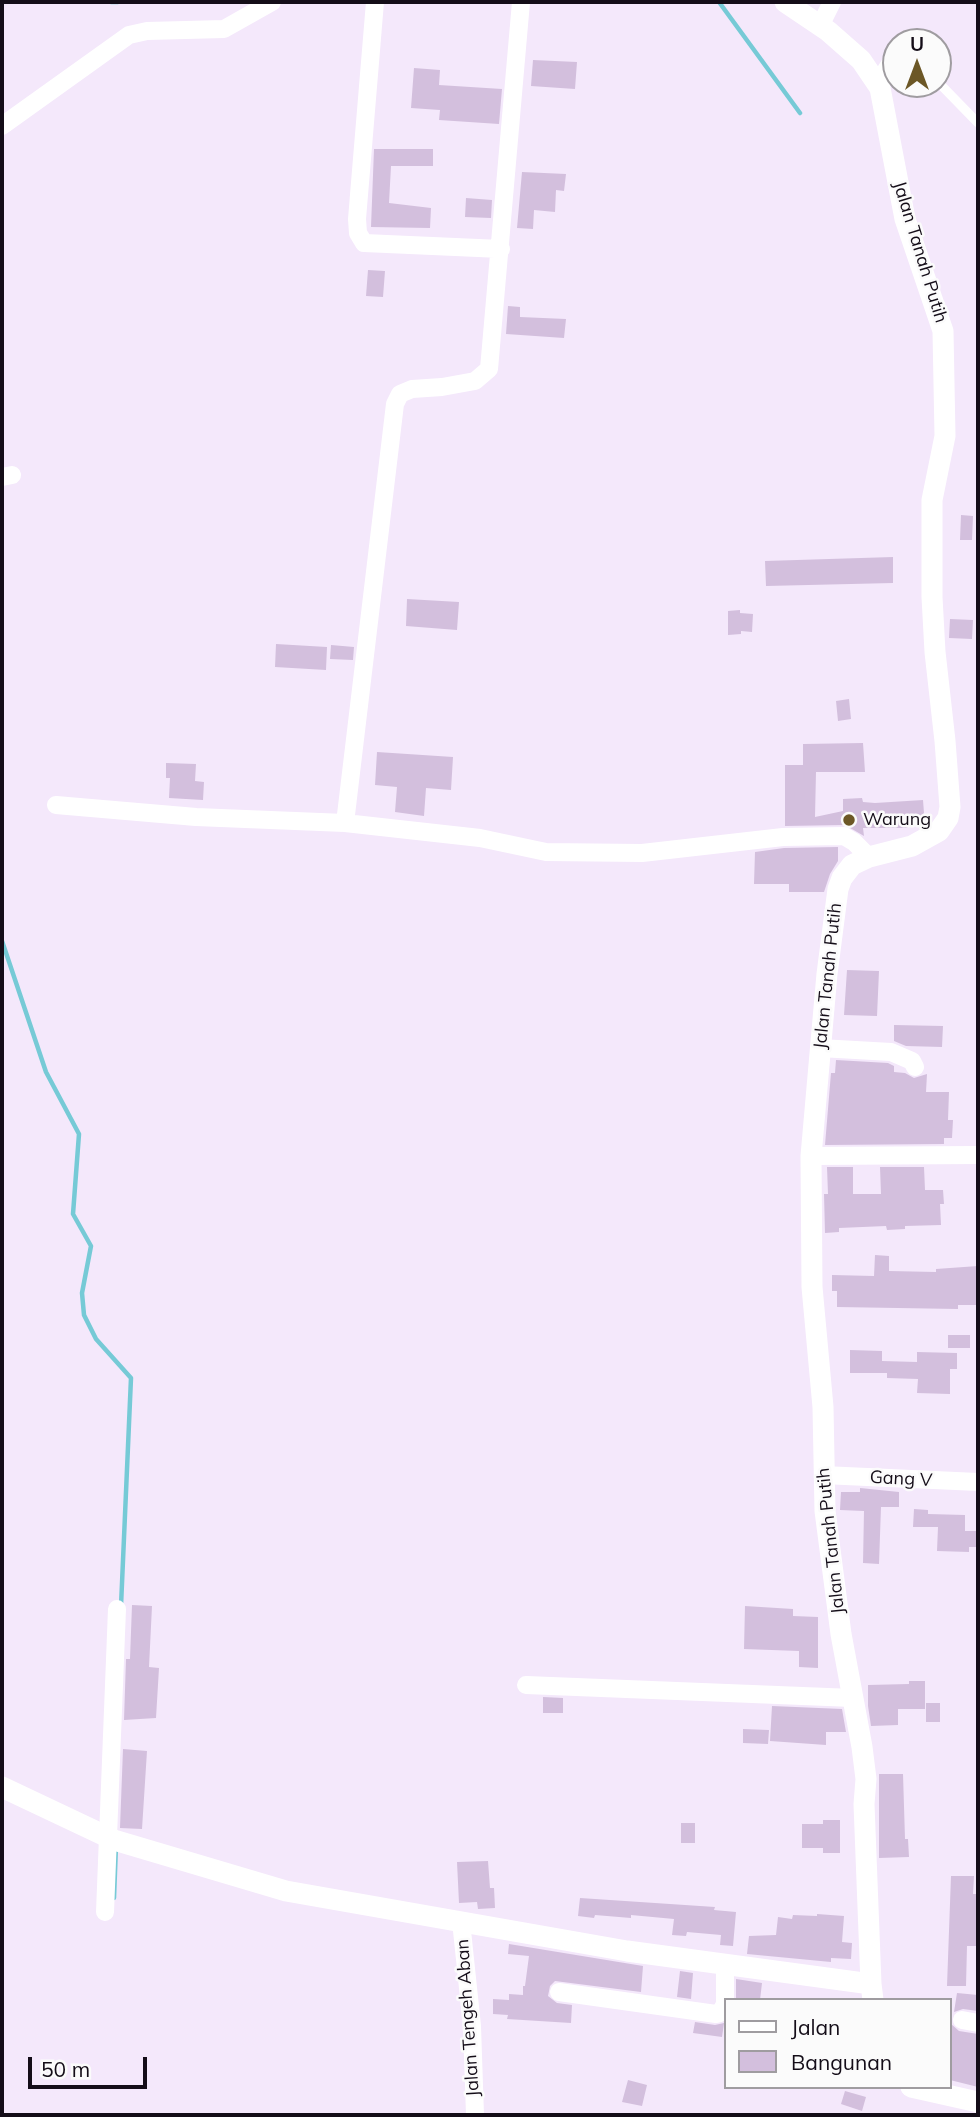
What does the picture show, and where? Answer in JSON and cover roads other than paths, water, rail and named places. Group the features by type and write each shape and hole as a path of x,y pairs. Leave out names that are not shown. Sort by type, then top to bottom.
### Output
{"street":[{"path":"2,126 129,35 147,31 224,29 272,2"},
{"path":"375,2 358,233 364,243 500,249"},
{"path":"345,823 396,404 400,394 412,389 475,381 489,369 522,2"},
{"name":"Jalan Tanah Putih","path":"785,2 820,26 861,60 880,88 905,219 943,331 945,436 932,500 932,597 950,807 944,825 930,837 912,846 869,856 852,865 846,871 838,889 830,946 811,1156 812,1287 823,1406 823,1475 829,1557 866,1779 864,1804 872,1992"},
{"path":"820,26 832,2"},
{"path":"56,805 196,817 345,823 480,838 546,852 642,853 783,836 844,836 869,856"},
{"path":"820,1048 891,1052 912,1060 915,1067"},
{"path":"811,1156 978,1155"},
{"name":"Gang V","path":"823,1475 978,1482"},
{"path":"105,1912 117,1841 117,1609"},
{"path":"526,1685 853,1699"},
{"path":"2,1787 117,1841 286,1891 872,1992"},
{"name":"Jalan Tengeh Aban","path":"461,1922 472,2026 475,2115"},
{"path":"725,1965 725,1998"},
{"path":"559,1992 716,2014 720,2013 724,2006"},
{"path":"920,2089 978,2102"}],"lane":[{"path":"874,81 882,68"},
{"path":"952,96 978,123"}],"waterway":[{"path":"111,2 118,2"},
{"path":"719,2 800,113"},
{"path":"2,941 46,1072 79,1134 73,1214 91,1246 82,1293 84,1315 96,1339 131,1378 121,1606"},
{"path":"114,1898 116,1846"}],"place":[{"name":"Warung","path":"849,820"}]}
